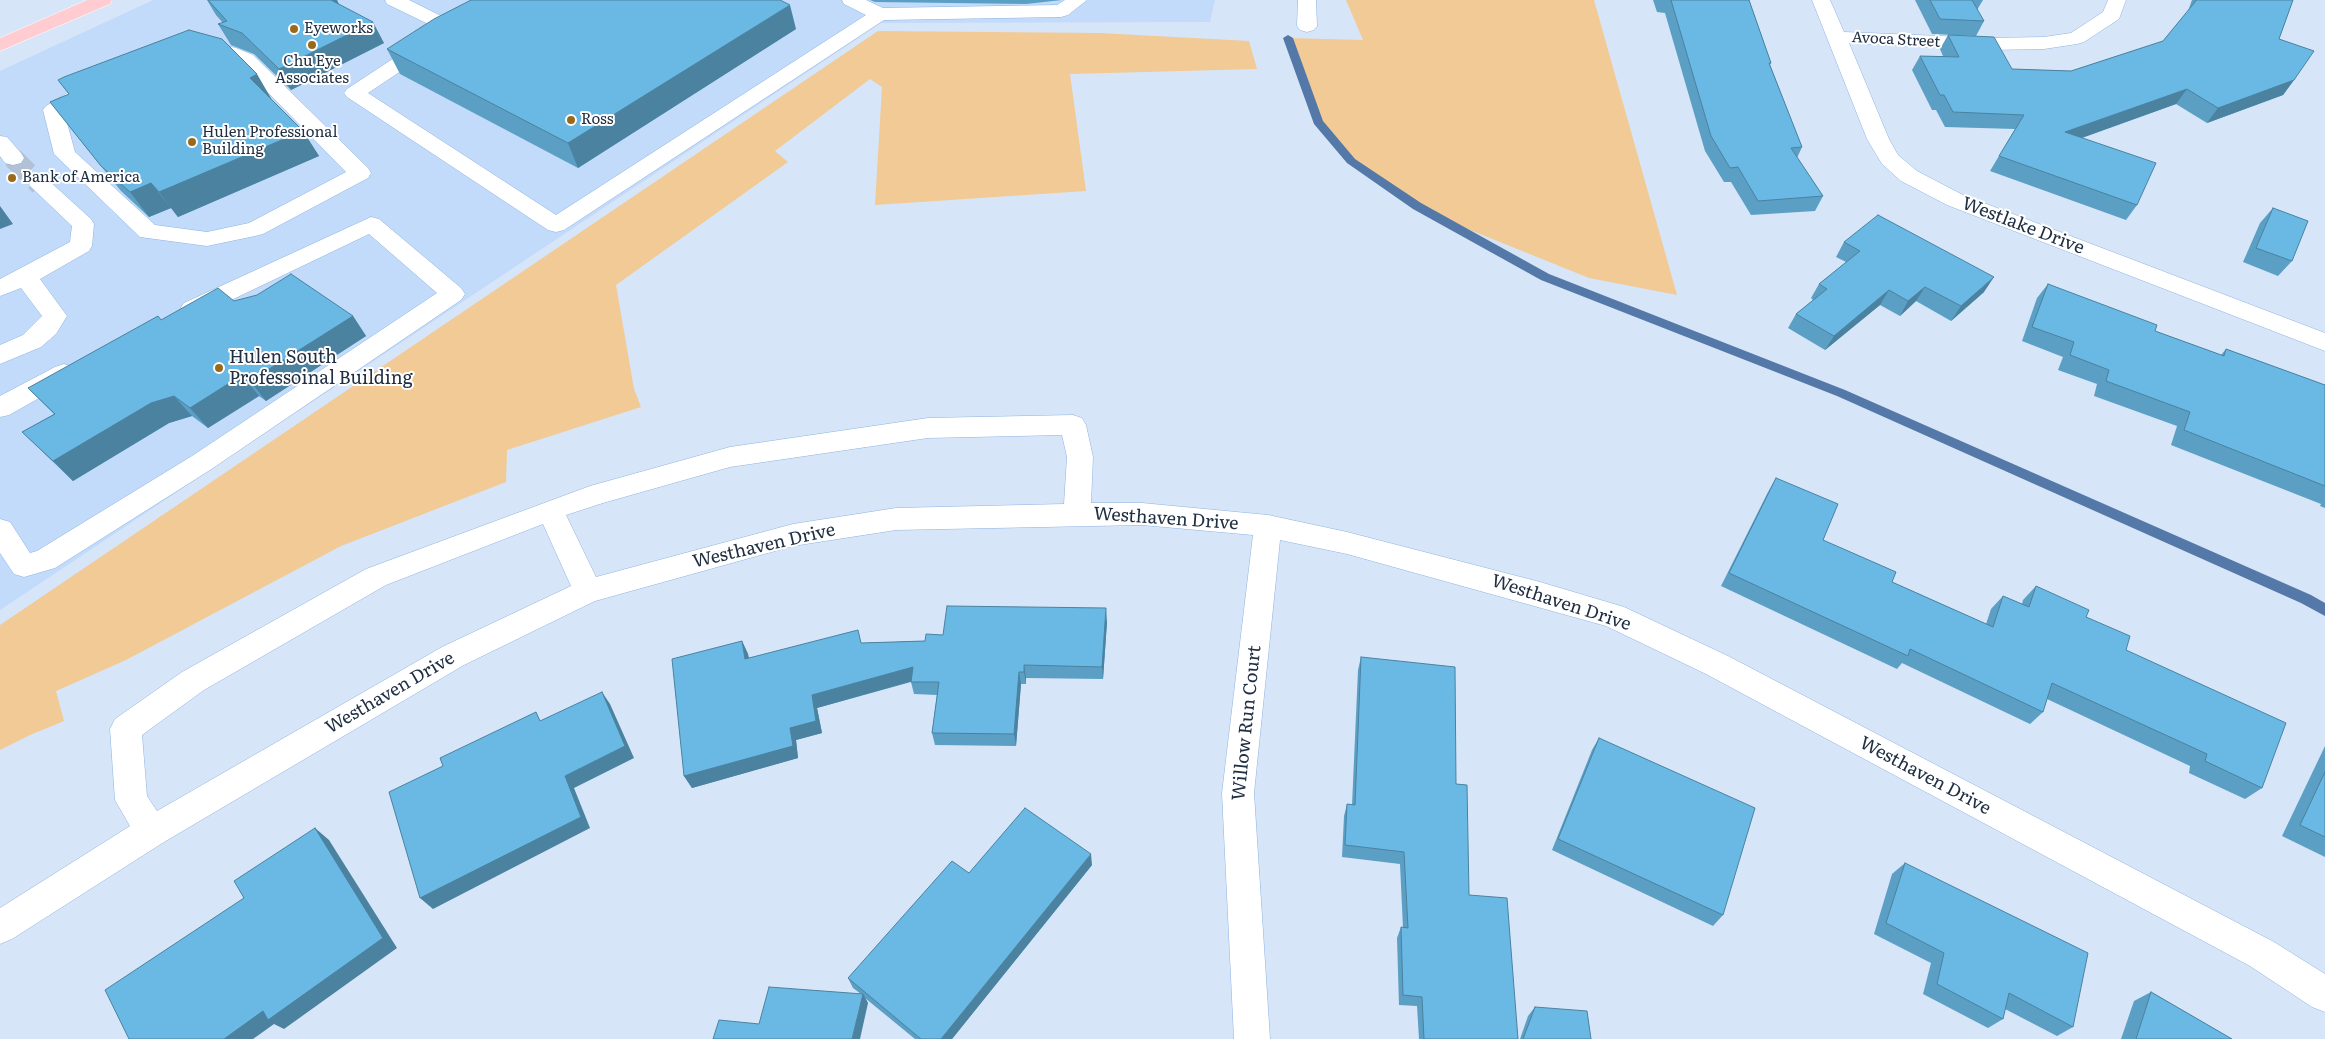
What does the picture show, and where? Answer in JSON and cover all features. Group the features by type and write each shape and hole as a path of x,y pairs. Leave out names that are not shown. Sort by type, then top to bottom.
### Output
{"main road":[{"path":"0,45 103,0"}],"street":[{"path":"394,0 451,29"},
{"path":"505,0 451,29 354,93 556,225 880,14"},
{"path":"851,0 880,14 1061,11 1078,0"},
{"path":"1307,0 1307,26"},
{"name":"Westlake Drive","path":"1821,0 1878,140 1890,159 1909,176 1955,200 2325,342"},
{"name":"Avoca Street","path":"1836,37 1988,44 2044,43 2077,38 2112,15 2117,0"},
{"path":"84,91 53,110 65,154 148,232 207,239 255,229 360,173 246,59 229,52 184,42"},
{"path":"0,288 28,276 81,246 83,224 40,185"},
{"path":"0,530 24,566 45,560 201,463 453,294 371,224 168,320"},
{"path":"0,355 32,341 47,328 56,316 28,276"},
{"path":"0,408 81,363"},
{"path":"152,831 130,800 126,729 193,681 376,577 550,510 600,493 730,457 928,428 1052,424 1073,425 1080,457 1077,514"},
{"path":"550,510 588,590"},
{"name":"Westhaven Drive","path":"0,927 152,831 453,656 588,590 793,535 896,519 1142,514 1268,526 1347,543 1614,616 1717,665 2262,954 2325,994"},
{"name":"Willow Run Court","path":"1252,1039 1238,793 1268,526"}],"shaded area":[{"path":"153,0 1215,0 1210,22 881,23 0,610 0,71"},
{"path":"1346,0 1594,0 1677,295 1589,278 1438,217 1358,165 1318,122 1288,38 1363,40"},
{"path":"878,31 1100,33 1249,41 1257,69 1070,74 1086,191 875,205 882,87 870,79 775,151 788,162 616,285 634,389 641,407 507,450 506,482 341,546 126,660 56,691 64,721 0,750 0,625"}],"building":[{"name":"Eyeworks","path":"208,0 331,0 373,22 279,69 242,33 218,24 227,21"},
{"name":"Ross","path":"471,0 780,0 790,5 568,143 387,49 434,19"},
{"path":"1671,0 1749,0 1771,63 1769,63 1802,147 1791,148 1823,196 1758,201 1738,167 1730,168 1711,136"},
{"path":"1930,0 1972,0 1984,21 1940,19"},
{"path":"2196,0 2293,0 2279,39 2314,51 2294,80 2218,108 2187,89 2065,132 2156,163 2137,205 1999,156 2024,115 1953,112 1944,95 1940,95 1920,56 1959,57 1948,35 1994,37 2012,69 2071,71 2163,41"},
{"name":"Hulen Professional Building","path":"189,30 222,39 257,74 250,78 303,131 159,192 151,183 130,192 101,166 50,102 69,94 58,80"},
{"path":"2273,208 2308,221 2292,261 2256,248"},
{"path":"1878,215 1994,277 1961,306 1925,287 1908,301 1889,290 1834,336 1796,314 1827,289 1819,284 1860,251 1844,242"},
{"name":"Hulen South Professoinal Building","path":"291,274 353,316 250,381 242,375 190,408 174,396 151,403 53,461 22,432 55,414 28,388 158,316 161,320 218,288 234,301 257,295"},
{"path":"2048,284 2157,325 2155,331 2224,356 2226,349 2325,385 2325,486 2184,430 2190,412 2106,381 2109,370 2070,355 2074,342 2032,327"},
{"path":"1776,478 1838,504 1823,540 1896,572 1892,582 1993,627 2003,596 2029,607 2036,586 2089,610 2086,617 2130,636 2126,650 2286,723 2262,788 2205,761 2207,754 2052,683 2043,712 1910,649 1908,656 1729,573"},
{"path":"947,606 1106,608 1102,667 1024,665 1024,672 1019,672 1014,734 932,733 939,682 911,682 913,667 812,695 816,721 790,728 793,746 684,776 672,659 742,641 745,659 858,630 861,643 925,641 926,634 943,635"},
{"path":"1361,657 1455,667 1456,784 1467,785 1469,895 1507,898 1518,1039 1424,1039 1422,997 1403,995 1401,927 1408,928 1404,852 1345,845 1347,804 1355,805"},
{"path":"602,692 625,746 565,776 581,817 420,898 389,792 443,766 440,758 536,712 540,721"},
{"path":"1599,738 1755,808 1723,915 1558,839"},
{"path":"2325,772 2325,837 2300,825"},
{"path":"1025,808 1091,854 941,1039 921,1039 848,978 952,861 969,873"},
{"path":"315,828 383,938 268,1020 263,1011 224,1039 129,1039 105,990 244,898 234,881"},
{"path":"1905,863 2088,953 2073,1027 2009,993 2003,1019 1937,984 1944,953 1886,923"},
{"path":"769,987 863,994 852,1039 713,1039 719,1020 759,1024"},
{"path":"2151,992 2232,1039 2136,1039"},
{"path":"1535,1007 1587,1011 1591,1039 1523,1039"}],"waterway":[{"path":"1288,38 1318,122 1351,161 1417,206 1545,277 1841,393 2306,599 2325,610"}],"tunnel":[{"path":"13,158 40,185"}],"place":[{"name":"Eyeworks","path":"294,29"},
{"name":"Chu Eye Associates","path":"312,45"},
{"name":"Ross","path":"571,120"},
{"name":"Hulen Professional Building","path":"192,142"},
{"name":"Bank of America","path":"12,178"},
{"name":"Hulen South Professoinal Building","path":"219,368"}]}
